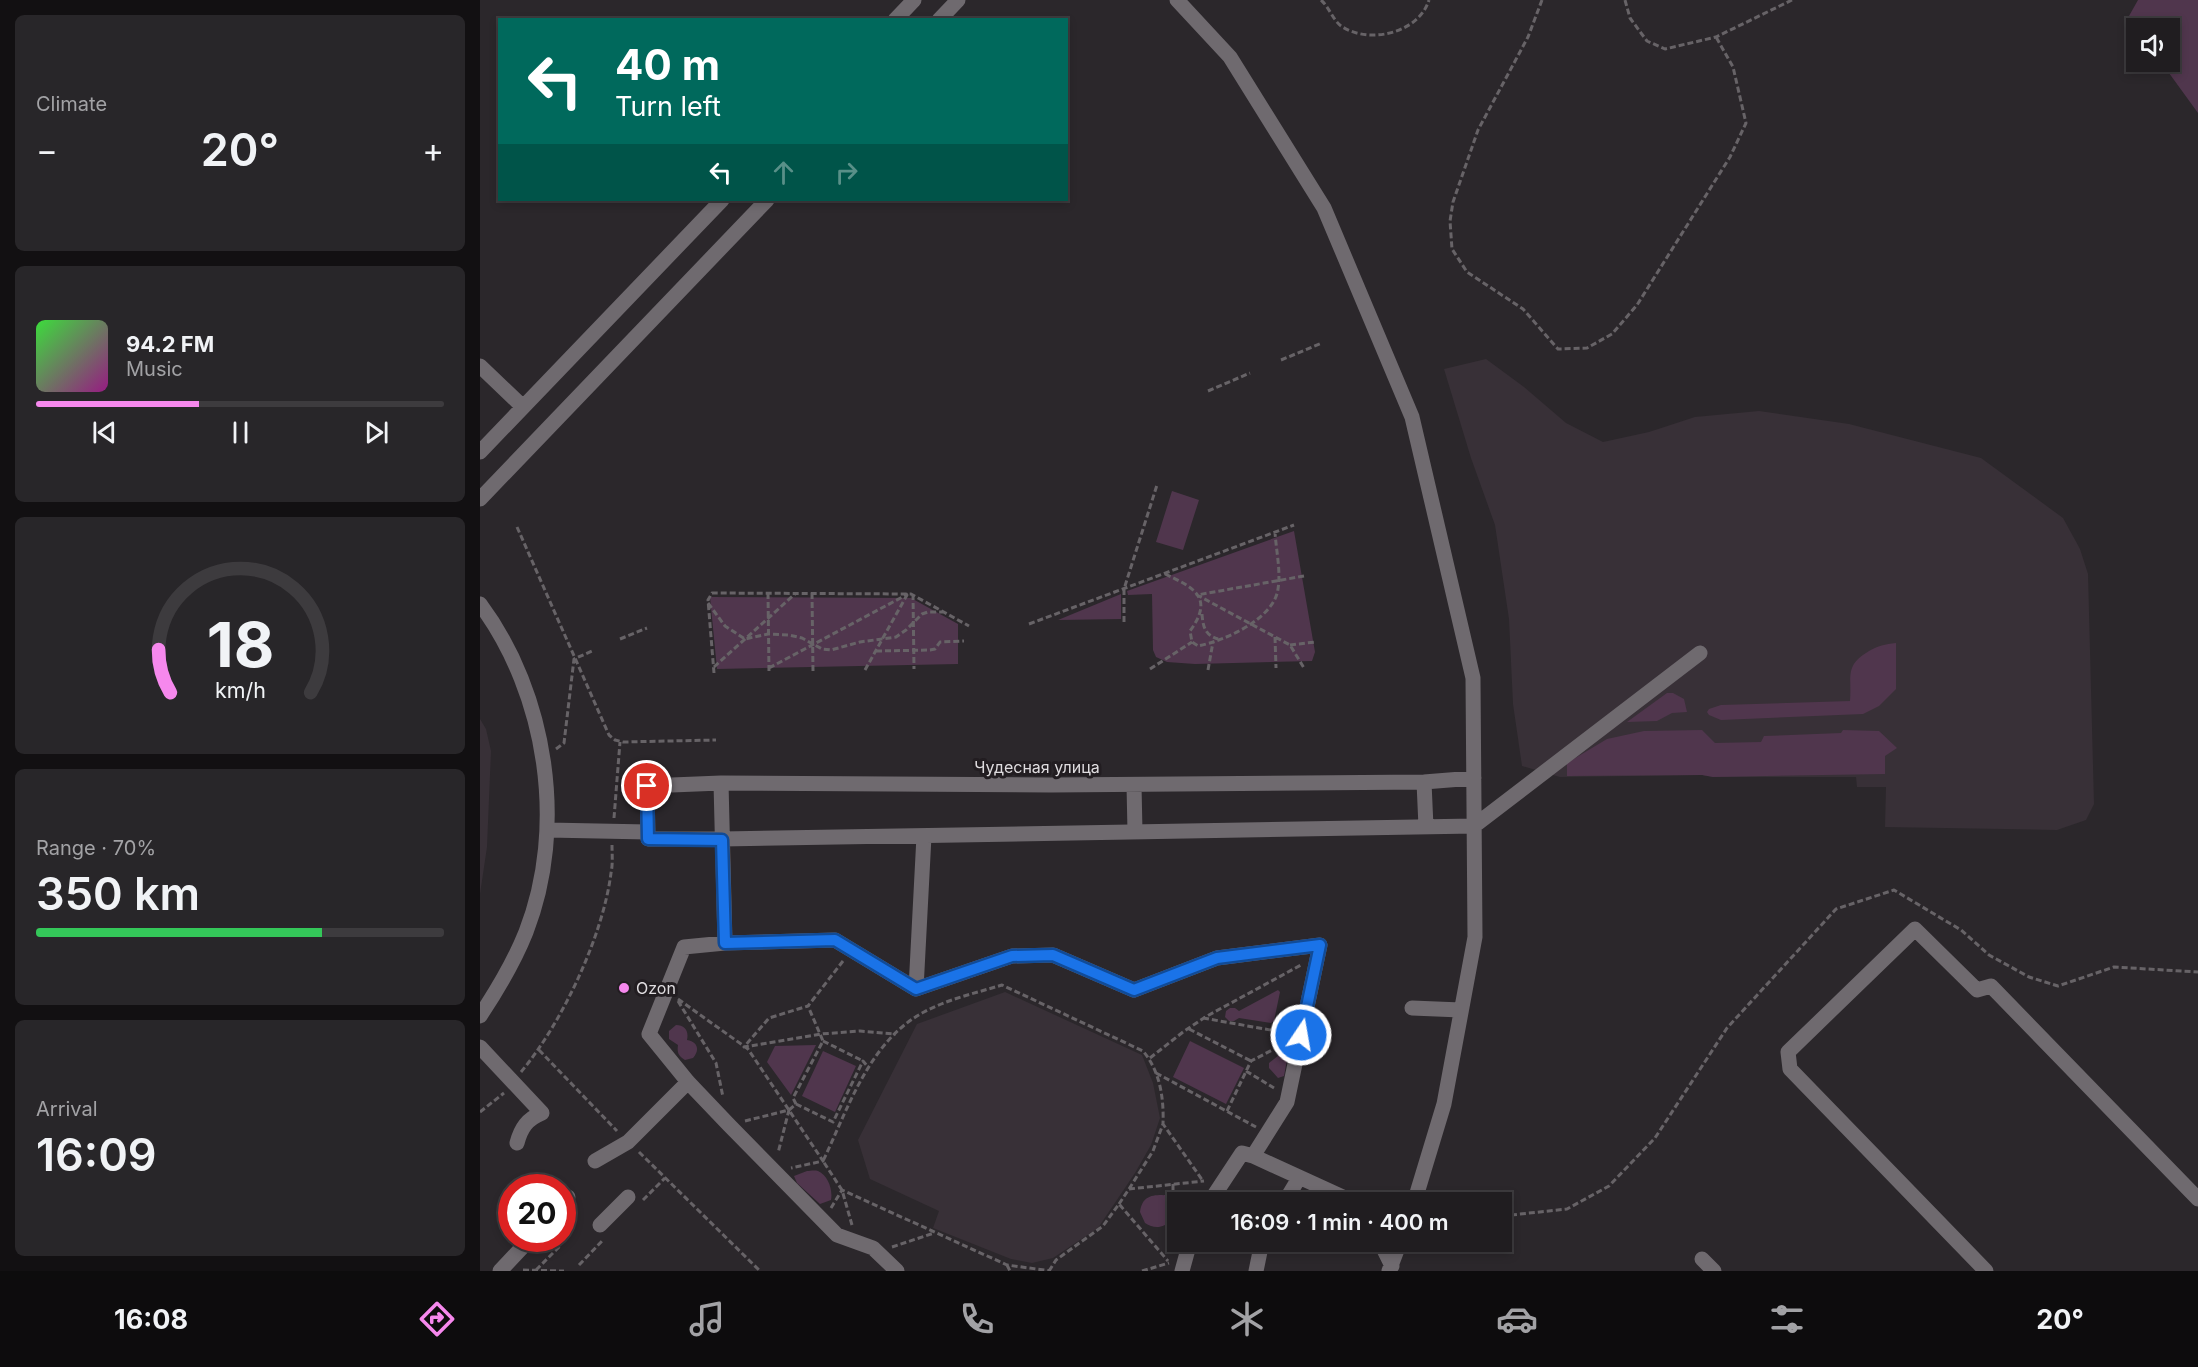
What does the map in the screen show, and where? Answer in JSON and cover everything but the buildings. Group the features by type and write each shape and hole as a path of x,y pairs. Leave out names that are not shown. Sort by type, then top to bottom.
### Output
{"street":[{"path":"897,18 914,0"},
{"path":"941,18 958,0"},
{"path":"1177,0 1230,57 1324,208 1412,417 1473,678 1475,937 1444,1104 1418,1192"},
{"path":"480,452 721,201"},
{"path":"480,499 766,201"},
{"path":"480,366 523,407"},
{"path":"480,604 492,620 515,662 532,706 543,753 548,830 542,874 526,931 501,985 480,1016"},
{"path":"548,830 648,832 648,839 722,840 1474,826 1700,652"},
{"name":"Чудесная улица","path":"648,832 647,786 722,783 1424,782 1474,778"},
{"path":"1424,782 1426,827"},
{"path":"722,783 725,943"},
{"path":"1134,784 1136,832"},
{"path":"916,989 924,836"},
{"path":"1986,1271 1790,1068 1788,1052 1915,929 1977,990 1991,986 2198,1199"},
{"path":"897,1271 873,1248 837,1235 688,1082 649,1034 672,995 684,947 725,943 835,940 916,989 1012,956 1053,955 1134,990 1217,958 1320,945 1287,1102 1253,1156"},
{"path":"1412,1008 1461,1010"},
{"path":"480,1047 542,1113 522,1127 517,1143"},
{"path":"595,1161 628,1142 688,1082"},
{"path":"1215,1192 1242,1153 1331,1192"},
{"path":"1291,1192 1299,1178"},
{"path":"600,1225 628,1197"},
{"path":"501,1270 518,1252"},
{"path":"1256,1271 1260,1252"},
{"path":"1384,1252 1390,1269"},
{"path":"1390,1269 1396,1252"},
{"path":"1702,1259 1714,1271"}],"path":[{"path":"1321,0 1339,25 1357,34 1377,36 1397,31 1406,25 1419,16 1429,0"},
{"path":"1542,0 1528,37 1478,130 1453,202 1450,221 1452,249 1467,272 1523,309 1558,349 1587,348 1612,334 1637,305 1730,157 1746,123 1733,67 1716,36"},
{"path":"1625,0 1630,18 1647,41 1665,49 1716,36 1792,0"},
{"path":"1281,360 1322,343"},
{"path":"1208,391 1250,373"},
{"path":"1124,622 1124,589 1157,485"},
{"path":"1029,624 1294,525"},
{"path":"517,527 603,726 609,735 620,742 716,740"},
{"path":"1192,642 1198,645 1221,639 1251,624 1272,605 1279,580 1275,532"},
{"path":"1165,574 1187,584 1197,595 1202,606 1203,625 1207,633 1221,639"},
{"path":"1197,595 1304,576"},
{"path":"714,673 708,603 709,596 714,593 911,594 969,626"},
{"path":"768,593 769,670 813,644 911,594"},
{"path":"714,668 795,593"},
{"path":"812,593 813,671"},
{"path":"911,594 914,622 914,669"},
{"path":"865,670 911,594"},
{"path":"1197,595 1290,645 1304,668"},
{"path":"708,603 725,626 745,639 768,634 796,636 822,649 831,650 900,635 924,613 945,612"},
{"path":"1192,642 1190,631 1201,613"},
{"path":"620,639 647,628"},
{"path":"1275,637 1276,668"},
{"path":"876,651 933,649 940,642 964,641"},
{"path":"1150,669 1192,642"},
{"path":"1208,669 1213,642"},
{"path":"1290,645 1315,642"},
{"path":"574,659 592,651"},
{"path":"543,753 554,750 564,743 574,659"},
{"path":"480,1112 505,1092 539,1050 574,984 598,928 612,872 620,742"},
{"path":"744,1047 769,1017 808,1006 852,951"},
{"path":"1150,1058 1203,1018 1318,956"},
{"path":"823,1161 868,1067 896,1034 923,1012 1002,985 1143,1051 1150,1058 1160,1082 1164,1106 1163,1124 1153,1151 1103,1226 1056,1260 1050,1271 1007,1265 842,1190"},
{"path":"672,995 748,1049 842,1190 857,1242"},
{"path":"672,995 716,1063 729,1125 789,1110 796,1104"},
{"path":"808,1006 823,1041 792,1098 796,1104 833,1122 863,1061"},
{"path":"1203,1018 1301,1035"},
{"path":"1188,1029 1251,1061"},
{"path":"744,1047 821,1034 860,1031 896,1034"},
{"path":"1227,1111 1251,1061 1301,1035"},
{"path":"823,1041 863,1061 868,1067"},
{"path":"539,1050 628,1142 760,1271"},
{"path":"1246,1071 1288,1097"},
{"path":"1156,1073 1268,1133"},
{"path":"789,1110 774,1172 823,1161"},
{"path":"1163,1124 1203,1181"},
{"path":"1129,1189 1203,1181 1220,1184"},
{"path":"1173,1184 1173,1192"},
{"path":"823,1221 842,1190"},
{"path":"1119,1204 1134,1222 1179,1264"},
{"path":"1134,1222 1141,1218"},
{"path":"878,1252 935,1232"},
{"path":"536,1270 554,1252"},
{"path":"1142,1271 1179,1264"},
{"path":"1005,1271 1007,1265"},
{"path":"1007,1265 1010,1271"},
{"path":"501,1270 564,1271"}],"shaded area":[{"path":"2138,0 2198,0 2198,113 2168,72 2180,72 2180,18 2130,18 2129,16"},
{"path":"1486,359 1524,387 1566,423 1603,442 1649,432 1695,417 1759,411 1849,424 1981,458 2063,518 2080,549 2088,574 2094,804 2086,820 2057,830 1885,827 1886,787 1857,787 1856,777 1713,777 1702,775 1560,777 1522,766 1513,704 1509,619 1495,525 1471,458 1444,369"},
{"path":"1172,491 1199,500 1183,550 1156,542"},
{"path":"1294,531 1315,652 1312,661 1195,664 1167,662 1156,657 1153,650 1152,594 1128,595 1127,591"},
{"path":"1121,594 1121,619 1058,620"},
{"path":"710,597 911,598 958,624 958,664 717,669"},
{"path":"1896,643 1896,689 1879,706 1863,714 1721,720 1707,712 1721,705 1850,701 1851,672 1856,662 1861,656 1875,648"},
{"path":"1667,693 1673,693 1684,699 1687,712 1672,713 1657,721 1627,722"},
{"path":"480,719 486,729 491,751 487,847 480,894"},
{"path":"1702,730 1715,743 1761,742 1764,736 1841,733 1843,730 1879,731 1897,748 1885,756 1885,774 1713,777 1702,775 1567,776 1567,763 1607,739 1644,731"},
{"path":"1278,990 1280,992 1274,1021 1271,1023 1239,1018 1229,1021 1225,1017 1226,1011 1230,1008 1239,1011"},
{"path":"1005,992 1142,1055 1153,1083 1160,1118 1151,1145 1098,1228 1053,1258 1032,1263 1011,1259 933,1228 939,1211 870,1179 858,1140 917,1024"},
{"path":"676,1025 684,1027 687,1040 696,1044 697,1052 693,1058 685,1060 678,1054 678,1045 669,1039 669,1031"},
{"path":"1190,1041 1244,1068 1226,1104 1173,1077"},
{"path":"816,1045 791,1095 767,1062 775,1046"},
{"path":"823,1051 856,1066 835,1112 802,1096"},
{"path":"1284,1051 1288,1054 1284,1076 1278,1078 1269,1068 1269,1063"},
{"path":"807,1171 818,1171 825,1176 830,1187 831,1200 820,1204 797,1183 794,1176"},
{"path":"1167,1194 1167,1223 1159,1227 1145,1223 1140,1212 1144,1200 1153,1196"}],"place":[{"name":"Ozon","path":"624,988"}],"route":[{"path":"647,786 648,839 722,840 725,943 835,940 916,989 1012,956 1053,955 1134,990 1217,958 1320,945 1301,1035"}]}
